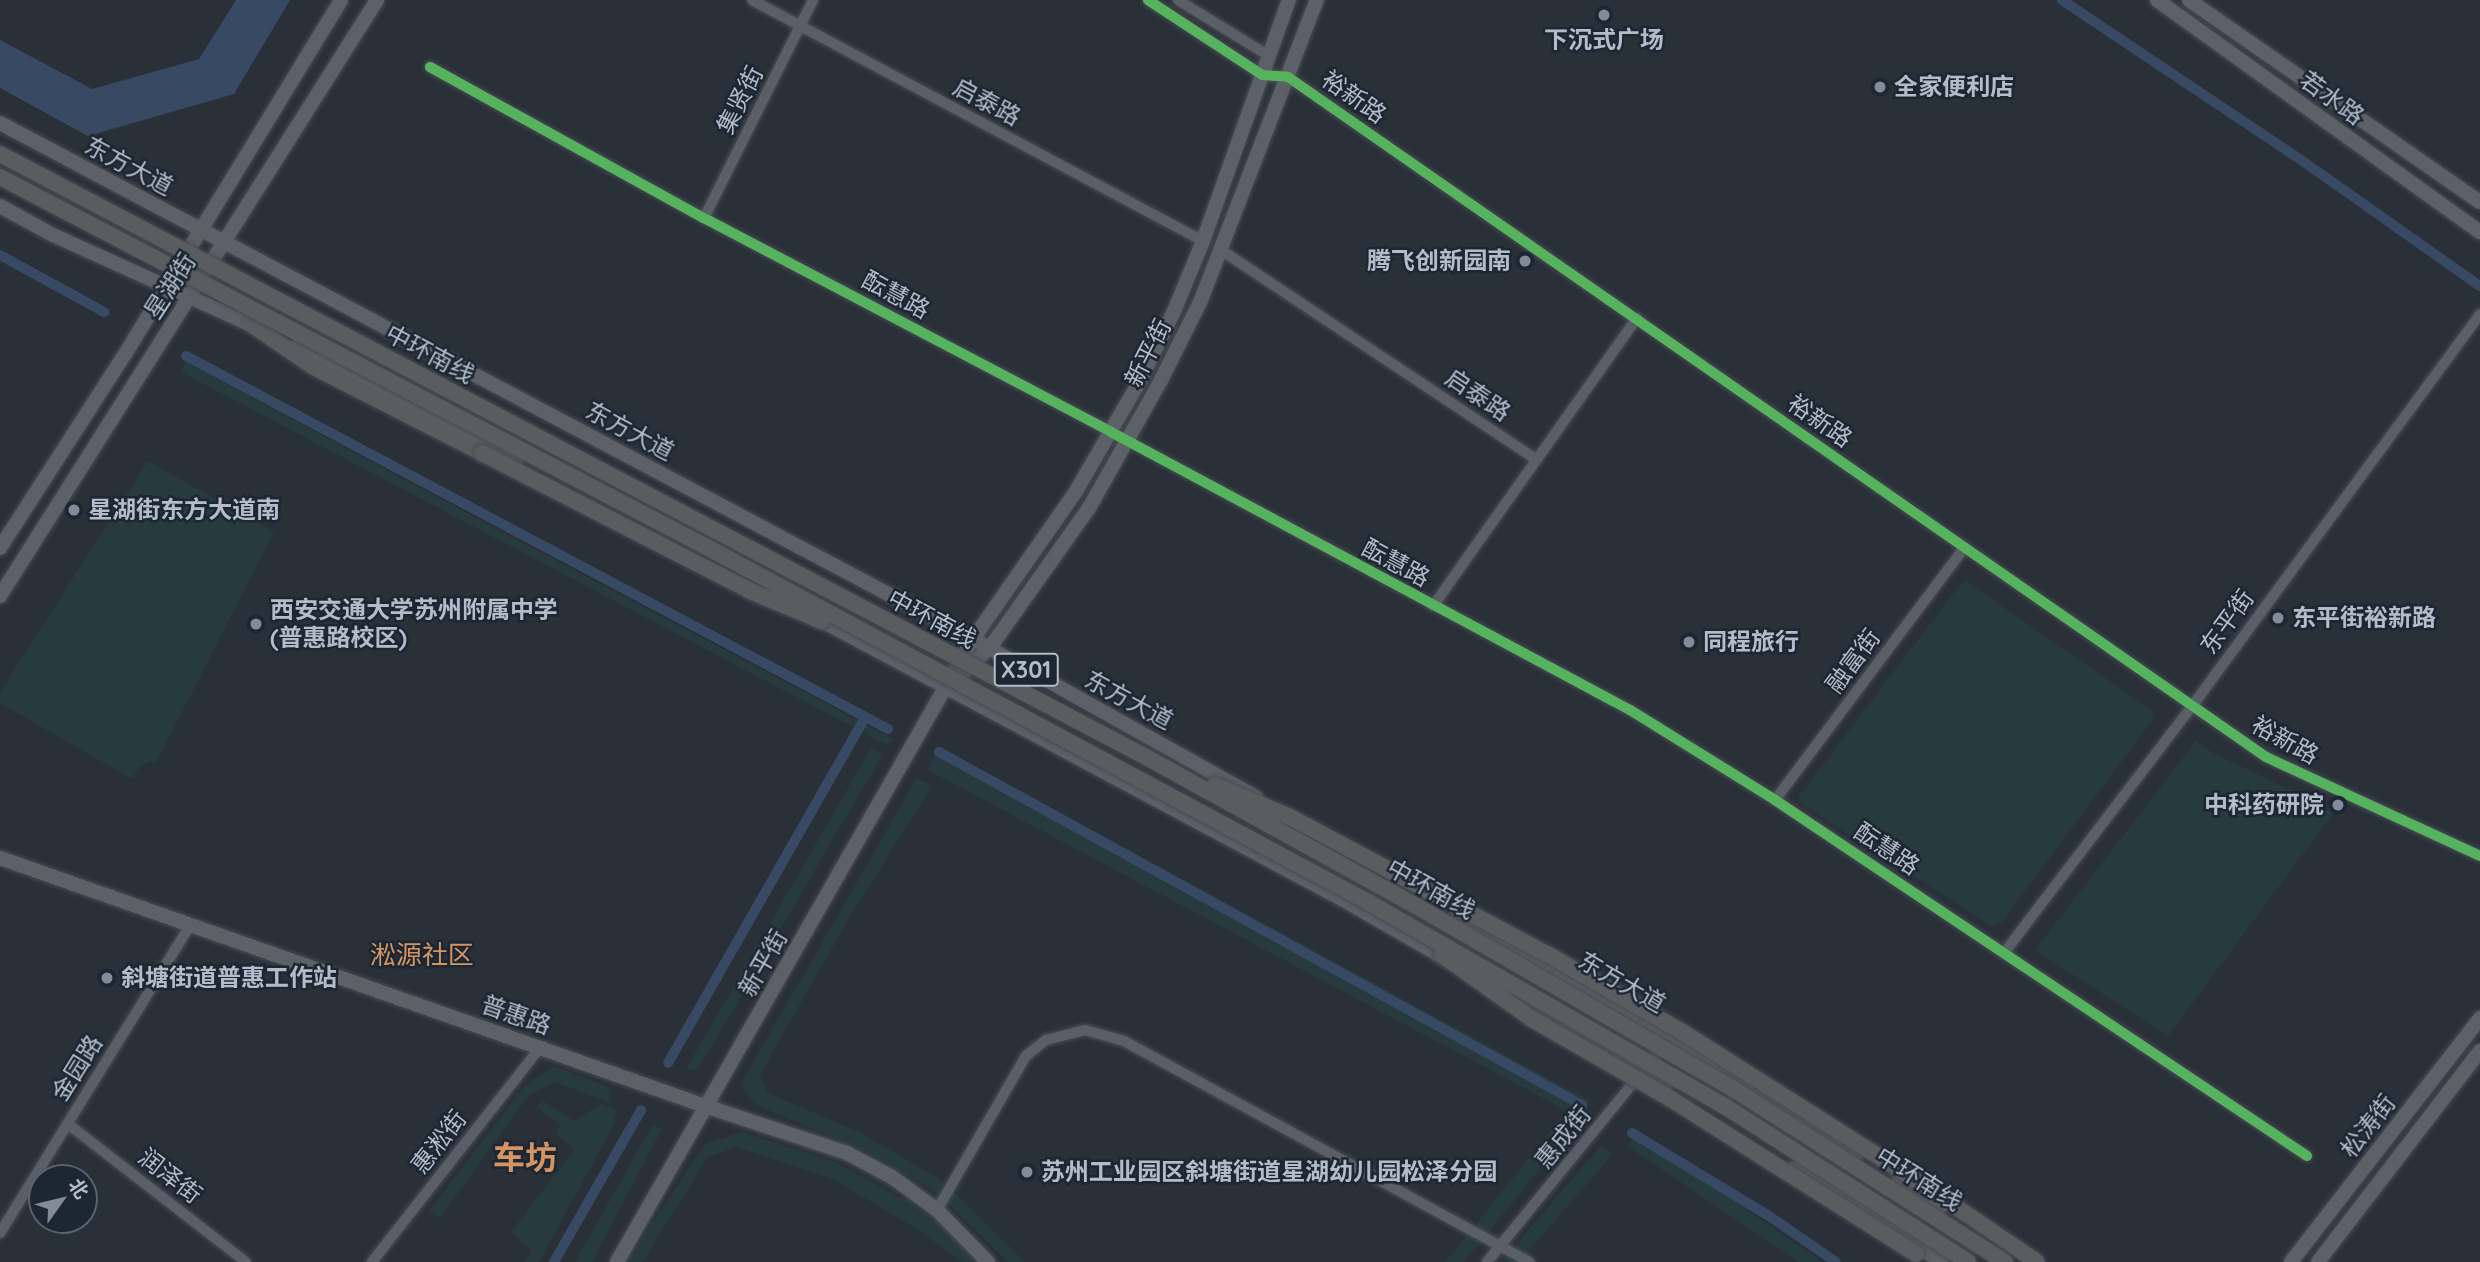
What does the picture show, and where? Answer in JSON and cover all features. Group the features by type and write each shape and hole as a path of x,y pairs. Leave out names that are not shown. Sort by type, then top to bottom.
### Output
{"highway":[{"name":"中环南线","path":"0,154 1146,757 1418,907 1734,1090 2005,1262"},
{"name":"中环南线","path":"0,177 642,513 1368,902 1726,1107 1968,1262"},
{"path":"248,322 314,367 750,592 890,648"},
{"path":"1146,757 1290,817 1535,947 1684,1033 1925,1186 2037,1262"},
{"path":"1368,902 1532,1019 1671,1099 1921,1258"}],"main road":[{"name":"星湖街","path":"0,548 202,230 341,0"},
{"name":"星湖街","path":"0,596 377,0"},
{"name":"新平街","path":"617,1262 973,639 1075,494 1111,432 1175,309 1203,241 1289,0"},
{"name":"新平街","path":"948,686 989,649 1089,508 1128,441 1201,300 1317,0"},
{"name":"若水路","path":"2157,0 2480,232"},
{"name":"若水路","path":"2189,0 2480,202"},
{"name":"裕新路","path":"1269,56 1288,77"},
{"name":"东方大道","path":"0,123 973,639 1182,754 1670,1036 1880,1166 2027,1262"},
{"name":"X301","path":"0,206 53,235 164,287 248,322 948,686 1342,899 1643,1073 1942,1262"},
{"name":"普惠路","path":"0,858 705,1106 847,1153 892,1177 937,1210 988,1262"},
{"name":"松涛街","path":"2291,1262 2480,1018"},
{"name":"松涛街","path":"2318,1262 2480,1051"}],"street":[{"name":"启泰路","path":"752,0 1203,241"},
{"name":"集贤街","path":"704,219 813,0"},
{"name":"裕新路","path":"1148,0 1262,75 1288,77 2266,757 2480,856"},
{"name":"裕新路","path":"1178,0 1269,56"},
{"name":"酝慧路","path":"430,67 704,219 1128,441 1630,710 1775,800 2307,1156"},
{"name":"启泰路","path":"1221,250 1536,460"},
{"name":"东平街","path":"2004,953 2193,705 2480,314"},
{"path":"1433,606 1637,318"},
{"name":"融富街","path":"1775,800 1965,548"},
{"name":"金园路","path":"0,1233 190,925"},
{"path":"937,1210 1026,1056 1046,1040 1084,1030 1124,1041 1530,1262"},
{"name":"惠成街","path":"1486,1262 1643,1073 1670,1036"},
{"name":"惠淞街","path":"372,1262 540,1048"},
{"name":"润泽街","path":"68,1124 246,1262"}],"green space":[{"path":"186,362 893,739 889,746 181,372"},
{"path":"148,461 274,532 156,763 151,761 139,767 132,779 0,703 0,692"},
{"path":"1966,581 2151,710 2154,718 2002,922 1991,926 1800,803 1799,796 1959,586"},
{"path":"2196,741 2213,753 2335,811 2168,1036 2035,950"},
{"path":"871,748 883,754 698,1070 686,1069"},
{"path":"936,752 984,771 1589,1100 1581,1119 1464,1262 1445,1262 1567,1111 928,770"},
{"path":"917,778 932,786 845,925 760,1075 768,1093 861,1133 943,1181 1025,1262 1008,1262 937,1193 870,1153 756,1105 740,1085"},
{"path":"554,1066 611,1088 610,1103 556,1082 529,1095 440,1218 429,1211 524,1086"},
{"path":"543,1101 574,1121 601,1104 617,1111 614,1119 616,1121 539,1262 525,1262 531,1250 511,1232 574,1150 555,1133 561,1125 537,1107"},
{"path":"652,1125 662,1129 592,1262 575,1262"},
{"path":"742,1132 835,1162 911,1203 959,1240 979,1262 962,1262 920,1231 833,1179 735,1147 707,1158 643,1262 626,1262 705,1144"},
{"path":"1636,1133 1823,1262 1799,1262 1627,1146"},
{"path":"1600,1146 1613,1154 1519,1262 1501,1262"}],"water":[{"path":"236,0 290,0 234,94 88,136 0,88 0,40 92,89 199,59"}],"waterway":[{"path":"2062,0 2304,162 2480,286"},
{"path":"0,255 104,312"},
{"path":"186,356 888,729"},
{"path":"668,1063 865,718"},
{"path":"939,752 1582,1105"},
{"path":"554,1262 641,1110"},
{"path":"1632,1133 1769,1216 1836,1262"}],"cycle path":[{"path":"1148,0 1262,75 1288,77 2266,757 2480,856"},
{"path":"430,67 704,218 1630,710 1775,800 2307,1156"}],"place":[{"name":"下沉式广场","path":"1604,15"},
{"name":"全家便利店","path":"1880,87"},
{"name":"腾飞创新园南","path":"1525,261"},
{"name":"星湖街东方大道南","path":"74,510"},
{"name":"东平街裕新路","path":"2278,618"},
{"name":"西安交通大学苏州附属中学 (普惠路校区)","path":"256,624"},
{"name":"同程旅行","path":"1689,642"},
{"name":"中科药研院","path":"2338,805"},
{"name":"斜塘街道普惠工作站","path":"107,978"},
{"name":"苏州工业园区斜塘街道星湖幼儿园松泽分园","path":"1027,1172"}],"district":[{"name":"淞源社区","path":"422,955"},
{"name":"车坊","path":"525,1157"}]}
